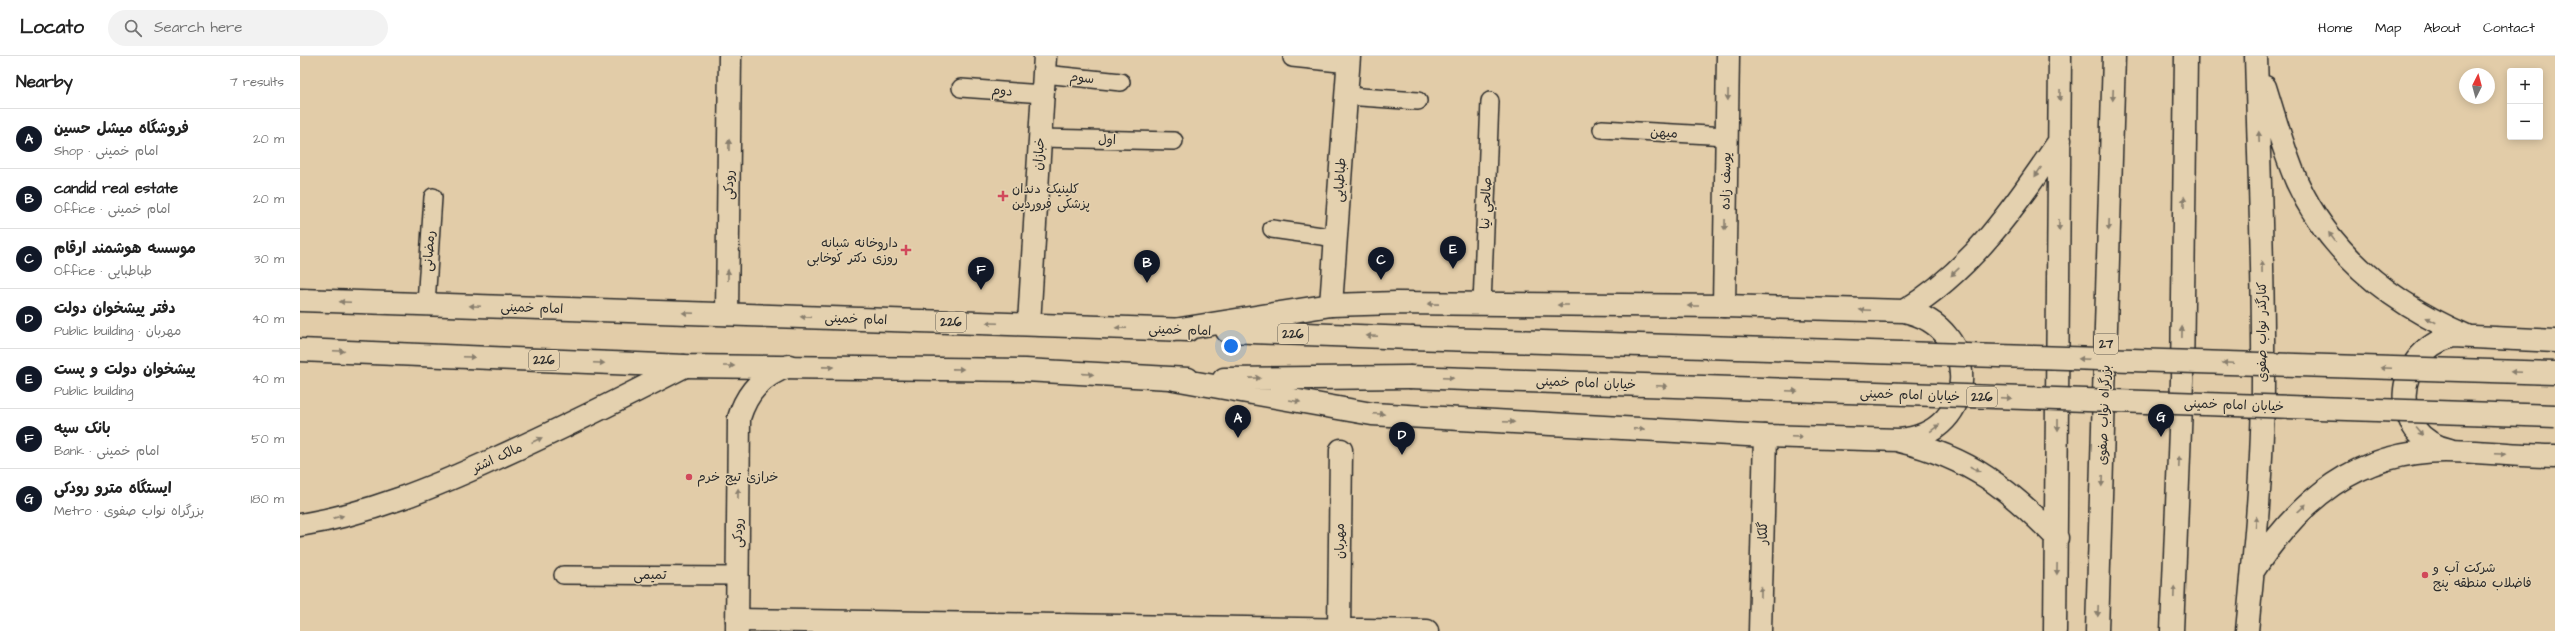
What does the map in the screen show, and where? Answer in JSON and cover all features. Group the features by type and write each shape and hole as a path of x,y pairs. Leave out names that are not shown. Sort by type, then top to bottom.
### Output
{"main road":[{"name":"رودکی","path":"728,314 730,56"},
{"name":"یوسف زاده","path":"1724,306 1728,56"},
{"path":"2055,631 2060,56"},
{"name":"بزرگراه نواب صفوی","path":"2097,631 2114,56"},
{"path":"2172,631 2182,380 2186,56"},
{"path":"2256,59 2283,147 2298,183 2317,217 2340,248 2367,276 2398,300 2431,321 2467,336"},
{"name":"کنارگذر نواب صفوی","path":"2247,631 2253,572 2263,381 2256,59"},
{"name":"طباطبایی","path":"1331,305 1349,60"},
{"name":"خبازان","path":"1029,324 1044,75"},
{"path":"1904,311 1931,295 1995,232 2060,140"},
{"name":"امام خمینی","path":"300,300 1411,338 2555,373"},
{"path":"1174,330 1331,305 1397,303 1482,305 1724,306 1904,311 1917,314 1939,327 1955,347 1962,372 1958,398 1945,420 1924,435 1912,439 1899,440 1765,436 1366,414 1174,379"},
{"path":"2461,452 2448,450 2425,438 2409,417 2404,391 2411,366 2429,346 2453,336 2555,341"},
{"name":"226","path":"300,350 685,366 789,366 1025,370 1174,379"},
{"name":"مالک اشتر","path":"300,525 383,505 457,477 568,426 685,366"},
{"name":"رودکی","path":"737,626 739,418 749,395 766,377 789,366"},
{"name":"خیابان امام خمینی","path":"1174,379 1409,377 2555,416"},
{"name":"گلکار","path":"1760,631 1765,436"},
{"path":"1899,440 1946,455 1989,476 2028,509 2057,538"},
{"name":"مهربان","path":"1339,630 1341,450"},
{"path":"2253,572 2285,526 2304,506 2349,475 2379,462 2412,454 2461,452 2555,456"},
{"path":"737,626 1427,631"}],"lane":[{"path":"1292,58 1349,60"},
{"name":"سوم","path":"1044,75 1120,82"},
{"name":"دوم","path":"961,88 1044,75"},
{"path":"1346,96 1418,100"},
{"name":"صالحي نیا","path":"1482,305 1490,101"},
{"name":"میهن","path":"1602,129 1727,136"},
{"name":"اول","path":"1040,138 1174,141"},
{"name":"رمضانی","path":"426,304 433,197"},
{"path":"1272,229 1336,238"},
{"name":"تمیمی","path":"563,574 737,576"}],"place":[{"name":"کلینیک دندان پزشکی فروردین","path":"1003,196"},
{"name":"داروخانه شبانه روزی دکتر کوخابی","path":"906,250"},
{"name":"پیشخوان دولت و پست","path":"1453,269"},
{"name":"موسسه هوشمند ارقام","path":"1381,280"},
{"name":"candid real estate","path":"1147,283"},
{"name":"بانک سپه","path":"981,290"},
{"name":"ایستگاه مترو رودکی","path":"2161,437"},
{"name":"فروشگاه میشل حسین","path":"1238,438"},
{"name":"دفتر پیشخوان دولت","path":"1402,455"},
{"name":"خرازی تیچ خرم","path":"689,477"},
{"name":"شرکت آب و فاضلاب منطقه پنج","path":"2425,575"}]}
